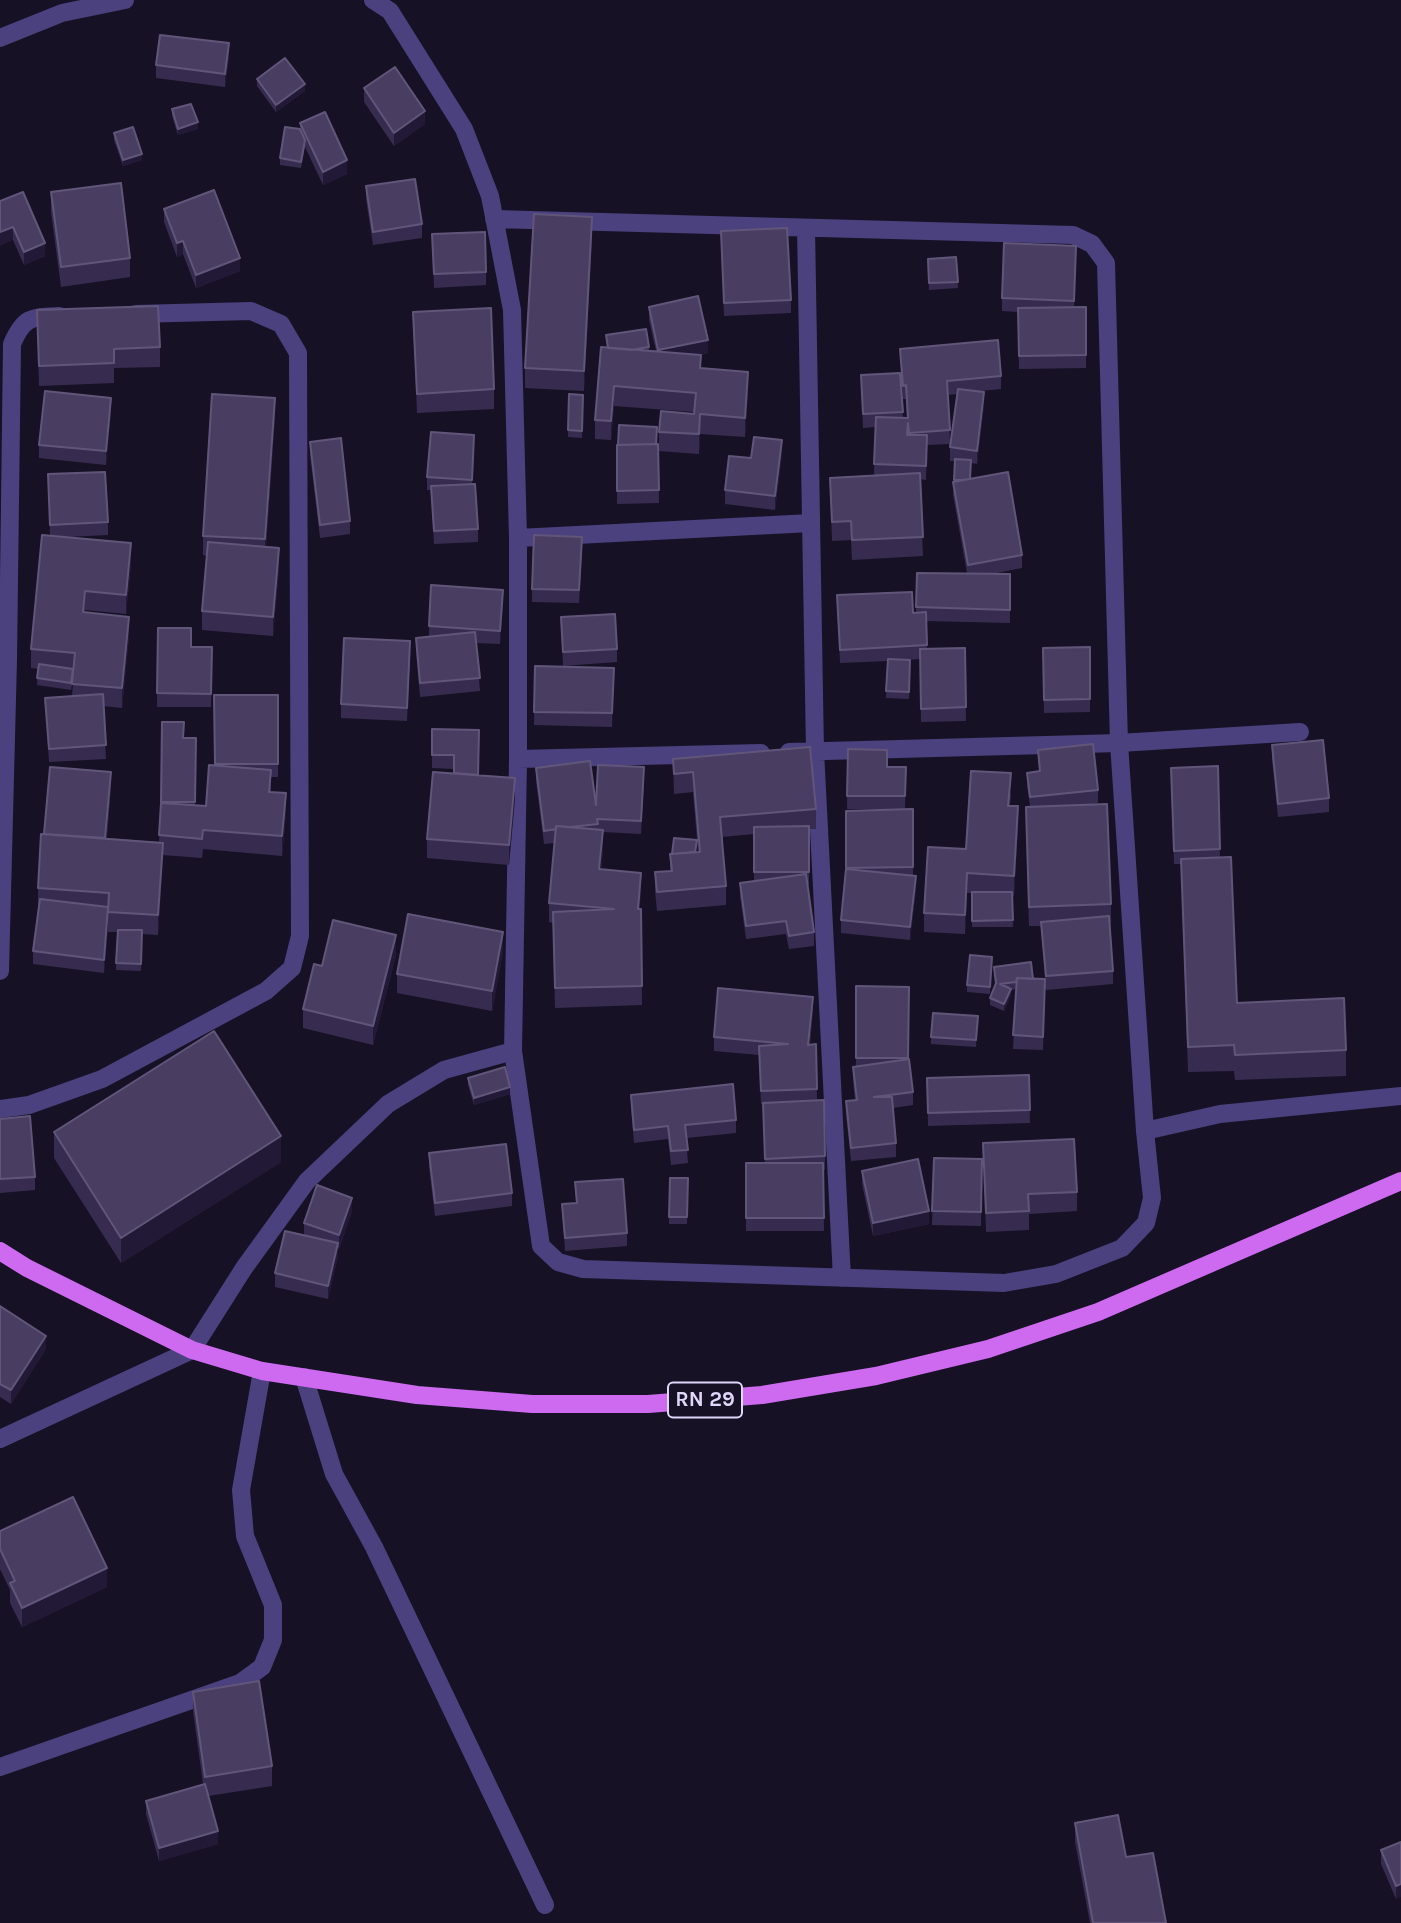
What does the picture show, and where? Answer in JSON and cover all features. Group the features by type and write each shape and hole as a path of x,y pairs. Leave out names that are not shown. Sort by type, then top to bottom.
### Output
{"main road":[{"name":"RN 29","path":"0,1251 27,1268 192,1350 262,1371 417,1395 532,1404 648,1404 762,1395 876,1376 988,1349 1098,1312 1401,1181"}],"street":[{"path":"0,38 62,13 125,0"},
{"path":"373,0 390,11 464,129 490,196 494,219 512,310 518,538 518,759 513,1051 541,1246 558,1262 583,1269 1004,1283 1056,1273 1122,1248 1146,1223 1152,1198 1145,1132 1119,743 1107,263 1092,244 1073,235 494,219"},
{"path":"806,228 816,751 842,1278"},
{"path":"0,1109 29,1105 102,1079 266,992 292,968 300,936 298,353 281,324 251,311 116,314"},
{"path":"0,971 12,344 18,329 34,316 75,315"},
{"path":"518,538 811,523"},
{"path":"518,759 1119,743 1300,732"},
{"path":"0,1439 192,1350 244,1268 307,1181 388,1104 444,1070 513,1051"},
{"path":"1145,1132 1220,1114 1401,1096"},
{"path":"0,1767 240,1683 262,1667 273,1640 273,1605 245,1536 241,1490 262,1371"},
{"path":"304,1377 334,1475 374,1548 545,1905"}],"building":[{"path":"160,35 229,43 225,74 156,65"},
{"path":"285,58 305,84 276,105 257,79"},
{"path":"395,67 425,111 394,133 364,88"},
{"path":"191,104 198,122 178,129 172,109"},
{"path":"325,112 347,160 323,172 300,123"},
{"path":"133,127 142,154 123,160 114,133"},
{"path":"285,127 300,129 305,140 301,162 280,158"},
{"path":"415,179 422,224 373,232 366,186"},
{"path":"121,183 130,258 61,267 51,192"},
{"path":"214,190 240,258 196,275 183,241 177,243 164,209"},
{"path":"23,192 45,243 24,252 13,227 0,232 0,201"},
{"path":"534,214 592,217 584,371 525,368"},
{"path":"787,228 791,300 724,303 721,231"},
{"path":"485,232 486,272 434,274 432,234"},
{"path":"1004,243 1076,246 1074,301 1002,298"},
{"path":"956,257 958,282 929,283 928,259"},
{"path":"698,296 708,340 658,350 649,307"},
{"path":"158,306 160,347 114,349 114,363 39,366 37,310"},
{"path":"1086,307 1086,355 1019,356 1018,308"},
{"path":"491,308 494,389 417,394 413,312"},
{"path":"646,329 649,347 631,350 608,348 606,335"},
{"path":"998,340 1001,376 947,381 950,430 909,433 908,423 907,435 927,435 926,466 874,464 876,417 908,418 900,349"},
{"path":"601,347 701,355 700,368 748,372 745,418 700,414 699,434 659,432 661,411 694,414 696,393 614,386 611,421 595,420"},
{"path":"900,373 903,412 863,414 861,375"},
{"path":"958,389 984,392 977,451 950,447"},
{"path":"45,391 111,398 106,451 39,445"},
{"path":"212,394 275,398 265,539 203,536"},
{"path":"569,394 583,395 582,431 568,430"},
{"path":"619,425 657,427 656,444 618,445"},
{"path":"431,432 474,435 472,480 427,477"},
{"path":"754,437 782,440 775,496 725,490 729,456 751,458"},
{"path":"341,438 350,521 320,525 310,442"},
{"path":"658,444 659,490 617,491 617,445"},
{"path":"955,459 971,460 970,479 954,480"},
{"path":"105,472 108,522 50,525 48,474"},
{"path":"1008,472 1022,555 968,565 953,482"},
{"path":"920,473 923,537 852,540 851,521 832,522 830,478"},
{"path":"475,484 478,529 434,531 431,486"},
{"path":"42,535 131,543 126,595 85,591 83,612 129,617 122,688 72,684 75,653 31,649"},
{"path":"534,535 582,537 579,590 532,589"},
{"path":"208,542 279,548 273,617 202,611"},
{"path":"917,573 1010,574 1010,610 916,607"},
{"path":"431,585 503,590 500,631 429,626"},
{"path":"912,592 913,613 926,612 927,645 840,650 837,595"},
{"path":"615,614 617,649 563,652 561,617"},
{"path":"158,628 191,628 191,647 212,647 211,694 157,693"},
{"path":"475,632 480,678 420,683 416,638"},
{"path":"344,638 410,641 407,708 341,704"},
{"path":"1090,647 1090,699 1044,700 1043,648"},
{"path":"965,648 966,707 921,709 920,649"},
{"path":"888,659 910,660 909,692 886,691"},
{"path":"39,664 73,669 71,683 37,678"},
{"path":"535,666 614,668 612,713 534,712"},
{"path":"103,694 106,745 49,749 45,698"},
{"path":"214,695 278,695 278,764 215,764"},
{"path":"162,722 184,722 183,738 196,738 195,802 161,802"},
{"path":"432,729 479,730 478,775 454,773 454,755 432,755"},
{"path":"1323,740 1329,798 1278,804 1272,745"},
{"path":"1093,744 1098,790 1030,797 1027,773 1040,771 1038,750"},
{"path":"810,747 816,809 720,817 726,886 657,892 655,872 672,871 670,854 700,852 693,772 674,774 673,759"},
{"path":"848,749 887,750 887,767 906,767 905,796 847,796"},
{"path":"590,761 596,805 598,765 644,767 641,821 597,819 598,824 556,826 556,829 544,831 536,768"},
{"path":"209,765 271,770 269,792 286,793 282,836 203,830 202,839 159,835 161,803 206,806"},
{"path":"1218,766 1220,849 1174,851 1171,768"},
{"path":"50,767 111,772 105,838 44,834"},
{"path":"971,771 1011,773 1008,806 1018,806 1014,876 967,873 965,915 924,913 928,847 966,849"},
{"path":"433,772 515,778 509,845 427,839"},
{"path":"1107,804 1111,904 1029,907 1026,807"},
{"path":"913,809 913,867 846,868 846,811"},
{"path":"556,826 603,830 599,869 641,873 638,909 641,909 642,986 555,988 553,912 614,909 549,903"},
{"path":"809,826 809,872 754,872 754,827"},
{"path":"41,834 163,843 158,915 108,912 109,893 38,888"},
{"path":"674,838 697,840 695,852 672,854"},
{"path":"1231,857 1237,1003 1344,998 1346,1050 1235,1055 1234,1045 1188,1047 1181,859"},
{"path":"846,869 916,876 910,927 841,920"},
{"path":"806,874 814,932 789,936 786,921 746,926 740,883"},
{"path":"972,892 1012,892 1013,920 972,921"},
{"path":"40,899 108,907 104,960 33,951"},
{"path":"408,914 503,932 492,991 397,974"},
{"path":"1109,916 1113,971 1046,976 1041,922"},
{"path":"333,920 396,935 373,1026 303,1009 314,964 322,966"},
{"path":"118,930 142,930 141,964 116,963"},
{"path":"970,955 992,957 990,987 967,985"},
{"path":"1031,962 1033,979 1017,978 1016,982 1000,984 1011,989 1004,1004 990,998 996,983 994,967"},
{"path":"1017,978 1045,979 1043,1037 1013,1035"},
{"path":"856,986 909,987 908,1058 856,1058"},
{"path":"718,988 813,997 808,1045 816,1044 817,1089 761,1091 759,1046 788,1044 714,1037"},
{"path":"933,1013 978,1016 976,1040 931,1037"},
{"path":"214,1031 281,1136 121,1238 54,1132"},
{"path":"909,1059 913,1092 874,1097 892,1097 896,1143 851,1148 846,1101 857,1100 853,1067"},
{"path":"505,1067 510,1087 474,1098 468,1078"},
{"path":"1029,1075 1030,1110 928,1113 927,1078"},
{"path":"733,1084 736,1120 685,1125 688,1150 671,1151 668,1126 634,1130 631,1095"},
{"path":"824,1100 825,1156 765,1159 763,1103"},
{"path":"30,1116 35,1177 0,1179 0,1119"},
{"path":"1074,1139 1077,1192 1028,1194 1029,1211 986,1213 983,1143"},
{"path":"506,1144 512,1193 435,1203 429,1153"},
{"path":"934,1158 982,1159 981,1212 932,1211"},
{"path":"918,1159 929,1211 873,1223 862,1171"},
{"path":"746,1163 823,1163 824,1218 746,1218"},
{"path":"670,1178 688,1178 687,1217 669,1217"},
{"path":"623,1179 627,1233 565,1238 562,1204 577,1203 575,1182"},
{"path":"317,1185 352,1198 339,1235 304,1223"},
{"path":"285,1231 338,1243 328,1286 275,1273"},
{"path":"0,1306 46,1336 11,1390 0,1384"},
{"path":"73,1497 107,1568 22,1608 10,1583 15,1581 0,1549 0,1531"},
{"path":"259,1681 272,1766 205,1777 193,1692"},
{"path":"205,1784 218,1831 159,1848 146,1801"},
{"path":"1118,1815 1126,1857 1153,1853 1166,1923 1093,1923 1075,1823"},
{"path":"1401,1842 1401,1884 1396,1886 1381,1850"}]}
